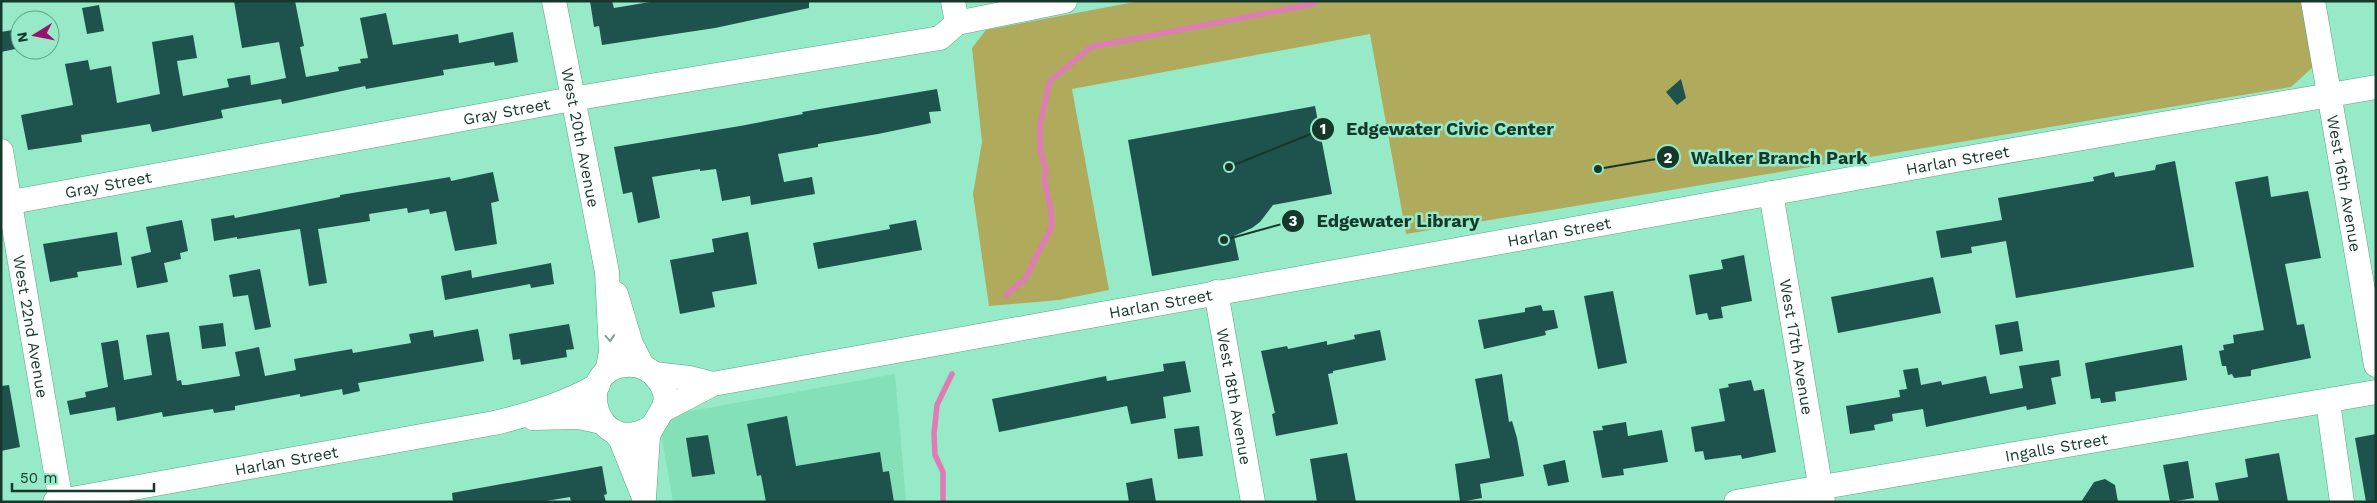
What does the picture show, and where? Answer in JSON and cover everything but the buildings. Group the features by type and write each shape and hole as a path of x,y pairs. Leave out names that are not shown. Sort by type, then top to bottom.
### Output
{"street":[{"name":"West 20th Avenue","path":"554,1 607,272 611,352 602,379"},
{"name":"Gray Street","path":"6,204 572,99 940,38 955,12 1065,1"},
{"name":"West 16th Avenue","path":"2314,1 2376,365"},
{"name":"Harlan Street","path":"657,419 713,384 1216,292 2376,87"},
{"name":"West 22nd Avenue","path":"1,151 6,204 59,501"},
{"name":"West 17th Avenue","path":"1771,194 1821,494"},
{"name":"West 20th Avenue","path":"607,272 620,304 631,344 648,371"},
{"name":"West 18th Avenue","path":"1216,292 1253,502"},
{"path":"624,365 648,371 663,387 664,395 657,419 647,442 648,465 644,500 621,440 609,427 594,404 602,379 624,365"},
{"name":"Harlan Street","path":"648,371 713,384"},
{"name":"Harlan Street","path":"516,418 577,396 602,379"},
{"name":"Ingalls Street","path":"1736,502 1821,494 2376,392"},
{"path":"2328,402 2342,502"},
{"name":"Harlan Street","path":"59,501 516,418 580,417 609,427"},
{"path":"609,427 633,435 657,419"}],"shaded area":[{"path":"1140,1 2302,1 2313,67 2291,87 1406,234 1370,34 1072,89 1109,290 1059,300 989,306 973,194 982,142 972,48 986,30"},
{"path":"895,374 906,502 673,502 658,417"}],"waterway":[{"path":"1006,295 1025,279 1052,226 1051,210 1044,179 1046,170 1040,150 1040,124 1050,81 1091,47 1313,4 1316,1"},
{"path":"943,502 943,472 935,455 934,434 937,405 952,374"}],"place":[{"name":"Edgewater Civic Center","path":"1229,167"},
{"name":"Walker Branch Park","path":"1598,169"},
{"name":"Edgewater Library","path":"1224,240"}]}
